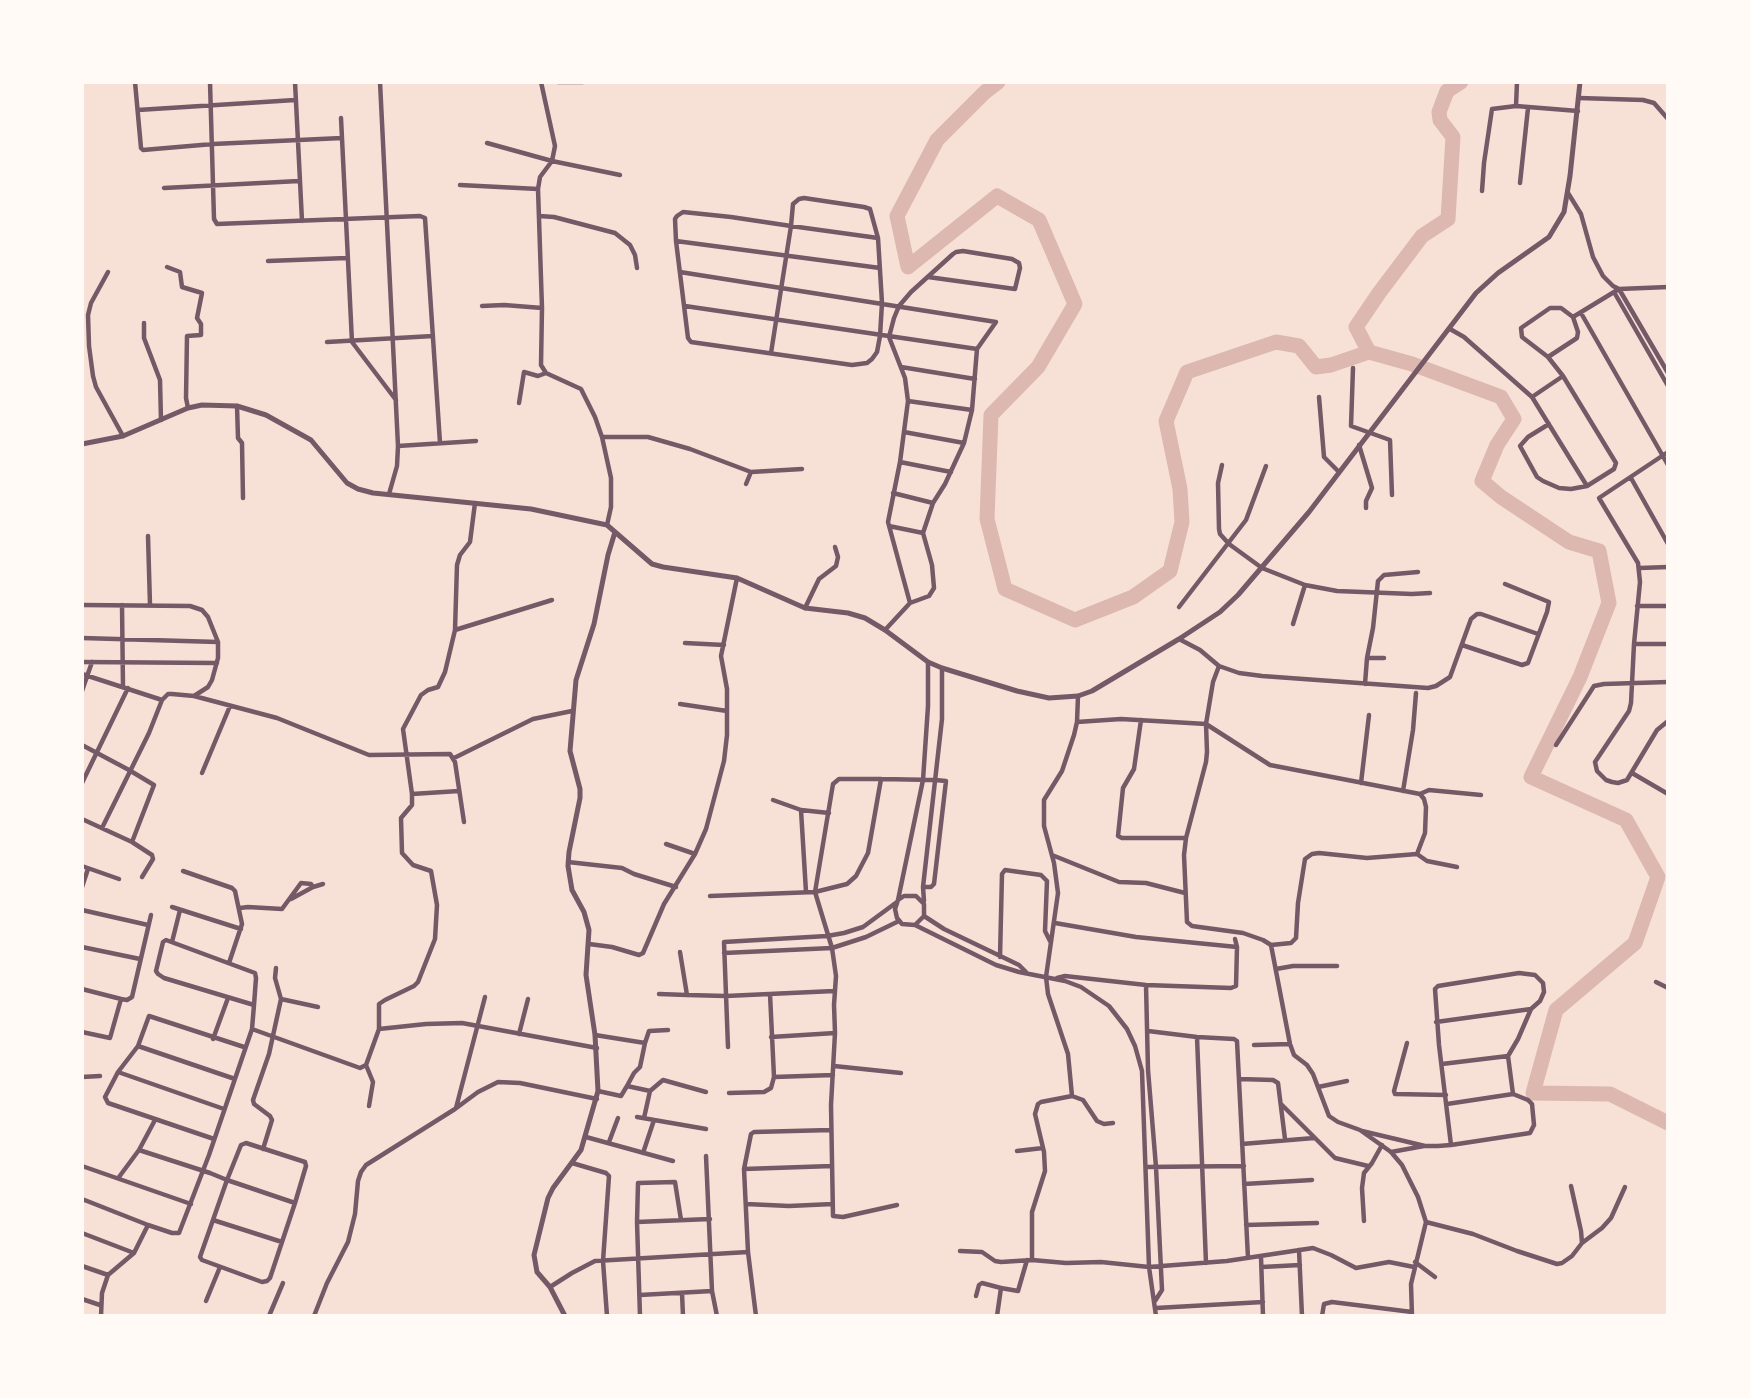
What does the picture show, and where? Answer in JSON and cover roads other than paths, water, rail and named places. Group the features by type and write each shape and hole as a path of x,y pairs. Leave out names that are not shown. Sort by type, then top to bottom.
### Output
{"street":[{"path":"135,82 142,150 342,138"},
{"path":"210,82 214,219 217,224 420,216 425,218 440,442"},
{"path":"295,82 302,221"},
{"path":"380,82 399,446 397,466 389,494"},
{"path":"541,82 555,146 552,161 540,177 538,189 542,308 541,365 546,373 581,389 595,417 611,478 611,507 607,525"},
{"path":"558,82 583,82"},
{"path":"1516,106 1517,82"},
{"path":"82,444 123,436 188,408 202,405 237,406 266,415 311,440 347,483 358,489 531,509 607,525 652,564 737,578 805,608 857,615 885,630 928,662 942,668 1017,691 1049,698 1078,696 1092,691 1220,612 1262,568 1309,512 1484,285 1549,237 1564,212 1568,193 1580,82"},
{"path":"1579,98 1643,100 1654,103 1668,119"},
{"path":"138,110 296,100"},
{"path":"1482,191 1491,111 1494,108 1516,106 1578,111"},
{"path":"1520,183 1528,108"},
{"path":"341,118 352,342 396,400"},
{"path":"487,143 552,161 620,175"},
{"path":"164,188 299,181"},
{"path":"460,185 538,189"},
{"path":"1568,193 1581,214 1593,257 1604,276 1616,289 1668,373"},
{"path":"771,352 791,226 793,204 804,198 868,208 878,238 882,303 877,352 872,359 860,365 691,342 688,338 686,306 676,241 676,216 683,212 731,217 791,226 878,238"},
{"path":"539,216 564,219 615,233 630,244 637,268"},
{"path":"676,241 880,268"},
{"path":"910,603 888,518 900,462 908,401 907,384 902,367 889,337 899,306 911,292 953,254 959,251 1016,260 1020,268 1015,289 928,277"},
{"path":"268,261 347,258"},
{"path":"167,267 180,272 182,287 202,293 197,318 201,324 201,335 186,336 188,408"},
{"path":"108,272 91,303 88,315 89,346 96,387 123,436"},
{"path":"680,272 996,322 977,349 972,410 964,443 933,503 923,533 932,565 934,588 930,596 910,603 885,630"},
{"path":"1573,317 1616,289 1668,286"},
{"path":"1616,289 1668,386"},
{"path":"482,306 542,308"},
{"path":"686,306 977,349"},
{"path":"1548,357 1577,338 1578,332 1573,317 1561,308 1554,307 1521,328 1521,337 1548,357 1563,376 1616,463 1614,469 1587,486 1572,489 1559,488 1537,477 1522,453 1521,442 1549,424"},
{"path":"1581,313 1668,465"},
{"path":"144,323 144,338 160,380 161,420"},
{"path":"1450,329 1464,337 1532,397 1587,486"},
{"path":"327,342 433,336"},
{"path":"902,367 975,379"},
{"path":"1353,368 1351,426 1387,438 1391,442 1392,495"},
{"path":"519,403 524,372 538,376 546,373"},
{"path":"1532,397 1563,376"},
{"path":"1318,397 1324,457 1339,472"},
{"path":"908,401 972,410"},
{"path":"237,406 238,438 242,443 243,498"},
{"path":"904,432 964,443"},
{"path":"602,437 637,436 658,439 713,456 751,472 802,469"},
{"path":"399,446 476,441"},
{"path":"1359,445 1372,488 1366,501 1366,508"},
{"path":"1668,452 1599,498 1640,568 1629,711 1594,766 1606,780 1623,782 1632,773 1657,730 1668,721"},
{"path":"900,462 951,472"},
{"path":"1222,465 1218,483 1220,534 1229,544 1262,568 1305,585 1337,591 1376,594 1430,593"},
{"path":"1179,607 1229,544 1249,514 1266,466"},
{"path":"746,484 751,472"},
{"path":"1631,478 1668,544"},
{"path":"893,493 933,503"},
{"path":"369,1106 373,1082 366,1065 379,1029 379,1004 418,982 432,950 437,925 437,905 431,871 413,864 402,853 401,818 412,805 412,794 402,733 421,696 441,684 455,630 457,565 460,555 470,542 475,503"},
{"path":"889,526 923,533"},
{"path":"565,1316 550,1287 534,1265 535,1244 548,1198 581,1150 598,1091 597,1048 586,975 589,944 587,919 572,890 568,862 580,798 580,789 570,751 576,680 594,624 615,532"},
{"path":"148,536 150,605"},
{"path":"805,608 819,579 836,566 838,557 835,547"},
{"path":"1640,568 1668,567"},
{"path":"1365,684 1380,577 1418,572"},
{"path":"589,944 612,947 639,955 643,953 656,920 695,854 711,814 724,760 727,689 721,656 737,578"},
{"path":"1462,645 1524,665 1528,663 1549,602 1505,584"},
{"path":"1293,624 1305,585"},
{"path":"455,630 552,600"},
{"path":"82,605 199,607 208,617 218,642 217,663 208,687 194,696"},
{"path":"82,783 125,687 122,605"},
{"path":"1637,606 1668,606"},
{"path":"1179,639 1200,650 1219,666 1239,673 1420,688 1436,686 1450,677 1471,619 1477,614 1538,634"},
{"path":"82,638 218,642"},
{"path":"685,643 724,645"},
{"path":"1634,644 1668,644"},
{"path":"1367,658 1384,658"},
{"path":"82,662 217,663"},
{"path":"82,691 92,662"},
{"path":"928,662 928,706 923,780 895,912 899,921 906,925 915,925 996,964 1081,987 1118,1016 1145,1070 1156,1167 1162,1290 1155,1305"},
{"path":"1219,666 1213,682 1206,724 1206,762 1186,838 1185,893 1186,918 1189,925 1243,933 1271,945 1291,943 1296,938 1298,903 1305,859 1319,853 1367,858 1417,854 1426,861 1457,867"},
{"path":"915,925 924,916 923,887 942,719 942,668"},
{"path":"82,674 162,700"},
{"path":"1556,745 1594,686 1668,682"},
{"path":"1403,791 1413,730 1416,693"},
{"path":"102,828 149,733 162,700 168,694 194,696 301,726 362,753 377,755 450,754 454,758 464,822"},
{"path":"1072,1096 1068,1054 1048,993 1046,977 1058,893 1052,855 1044,826 1044,800 1062,771 1077,723 1078,696"},
{"path":"680,704 727,711"},
{"path":"202,773 230,706"},
{"path":"454,758 533,720 572,711"},
{"path":"1361,783 1369,715"},
{"path":"1077,723 1121,719 1206,724 1270,765 1420,794 1430,790 1481,795"},
{"path":"1141,720 1134,769 1123,788 1118,836 1122,838 1186,838"},
{"path":"82,746 153,783 155,788 132,842"},
{"path":"1632,773 1668,794"},
{"path":"710,896 815,892 847,884 856,876 868,853 881,778"},
{"path":"897,1205 838,1217 832,1216 831,1130 836,976 832,948 815,892 833,784 837,780 881,778 944,780 946,784 934,884 931,887 923,887"},
{"path":"412,794 459,791"},
{"path":"1417,854 1425,833 1426,807 1420,794"},
{"path":"773,801 801,810 829,813"},
{"path":"801,810 806,892"},
{"path":"82,819 132,842 153,857 142,877"},
{"path":"666,844 695,854"},
{"path":"1052,855 1119,882 1146,883 1185,893"},
{"path":"568,862 622,868 634,874 676,886"},
{"path":"82,866 119,879"},
{"path":"82,887 88,869"},
{"path":"1000,957 1002,874 1005,870 1041,875 1047,881 1045,931 1050,941"},
{"path":"183,871 234,889 244,907 241,929 229,963"},
{"path":"244,907 282,909 301,883 311,884 313,887"},
{"path":"288,900 323,884"},
{"path":"728,1047 723,943 727,940 827,936 862,927 904,896 912,895 924,904"},
{"path":"172,907 241,929"},
{"path":"82,910 148,925"},
{"path":"172,942 180,910"},
{"path":"82,989 127,1000 132,997 151,915"},
{"path":"924,916 1019,965 1026,972"},
{"path":"724,952 832,948 866,937 899,921"},
{"path":"1055,923 1136,937 1237,947"},
{"path":"862,927 866,937"},
{"path":"940,937 944,928"},
{"path":"1056,979 1065,976 1146,985 1235,987 1237,947 1235,939"},
{"path":"82,1199 148,1225 178,1233 191,1204 252,1029 254,1005 256,978 255,973 166,940 162,943 156,971 158,974 164,978 254,1005"},
{"path":"1271,945 1290,1044 1294,1055 1307,1065 1329,1116 1360,1130 1425,1146"},
{"path":"82,947 140,959"},
{"path":"680,952 687,995"},
{"path":"1276,969 1293,966 1337,966"},
{"path":"263,1149 272,1120 254,1104 253,1100 280,999 275,978 276,968"},
{"path":"1451,1145 1436,1022 1435,991 1438,986 1519,973 1535,975 1543,983 1543,997 1531,1009 1508,1056 1513,1094"},
{"path":"1656,982 1668,988"},
{"path":"1146,985 1148,1030 1145,1070 1146,1167 1149,1267 1156,1316"},
{"path":"659,994 726,996 834,991"},
{"path":"729,1093 768,1091 771,1088 774,1077 770,994"},
{"path":"455,1109 485,997"},
{"path":"213,1039 228,998"},
{"path":"82,1032 110,1038 121,999"},
{"path":"280,999 318,1006"},
{"path":"519,1034 528,999"},
{"path":"1436,1022 1531,1009"},
{"path":"214,1139 154,1120 106,1101 105,1097 118,1072 138,1046 149,1016 213,1039 244,1047"},
{"path":"379,1029 449,1022 478,1025 597,1048"},
{"path":"252,1029 360,1068 366,1065"},
{"path":"598,1091 621,1096 640,1066 645,1043 648,1042 649,1030 668,1030"},
{"path":"1148,1030 1235,1040 1248,1258"},
{"path":"771,1037 835,1033"},
{"path":"595,1035 645,1043"},
{"path":"1197,1037 1206,1263"},
{"path":"1254,1045 1290,1044"},
{"path":"1407,1044 1395,1094 1446,1095"},
{"path":"138,1046 235,1079"},
{"path":"1442,1064 1508,1056"},
{"path":"834,1066 901,1073"},
{"path":"118,1072 224,1109"},
{"path":"774,1077 833,1074"},
{"path":"82,1077 100,1076"},
{"path":"1239,1079 1276,1081 1280,1086 1285,1139"},
{"path":"645,1118 650,1091 663,1080 706,1092"},
{"path":"1318,1087 1347,1081"},
{"path":"314,1316 327,1283 348,1242 361,1172 366,1165 478,1092 498,1082 544,1087 597,1099"},
{"path":"627,1086 650,1091"},
{"path":"1391,1152 1530,1133 1534,1125 1532,1104 1513,1094 1447,1104"},
{"path":"976,1296 979,1285 982,1283 1018,1291 1029,1260 1033,1205 1043,1183 1045,1171 1043,1148 1035,1114 1038,1104 1072,1096 1083,1100 1097,1121 1104,1124 1113,1123"},
{"path":"1282,1105 1335,1158 1368,1166"},
{"path":"637,1117 706,1129"},
{"path":"609,1142 618,1118"},
{"path":"119,1177 139,1150 154,1120"},
{"path":"643,1153 654,1120"},
{"path":"756,1316 748,1252 744,1169 750,1136 754,1132 831,1130"},
{"path":"1322,1316 1324,1304 1332,1302 1412,1314 1411,1284 1426,1222 1418,1197 1402,1165 1391,1152 1360,1130"},
{"path":"586,1137 673,1161"},
{"path":"1242,1144 1314,1138"},
{"path":"246,1143 263,1149 305,1162 306,1166 282,1242 267,1281 262,1282 220,1268 200,1257 241,1145 246,1143"},
{"path":"1364,1221 1362,1179 1382,1145"},
{"path":"1017,1151 1043,1148"},
{"path":"139,1150 295,1203"},
{"path":"706,1156 712,1291 717,1316"},
{"path":"572,1163 608,1174 603,1261 607,1316"},
{"path":"82,1166 191,1204"},
{"path":"744,1169 832,1166"},
{"path":"1146,1167 1244,1166"},
{"path":"1244,1184 1312,1180"},
{"path":"640,1316 638,1183 672,1181 676,1183 681,1220"},
{"path":"1571,1186 1581,1231 1581,1243"},
{"path":"1426,1222 1473,1234 1557,1264 1567,1261 1581,1243 1602,1228 1611,1218 1625,1188"},
{"path":"746,1204 789,1206 833,1204"},
{"path":"637,1222 710,1219"},
{"path":"213,1220 282,1242"},
{"path":"1246,1225 1317,1223"},
{"path":"101,1316 102,1293 108,1275 134,1253 148,1225"},
{"path":"82,1233 134,1253"},
{"path":"960,1251 982,1252 995,1261 1101,1262 1149,1267 1261,1257 1313,1248 1356,1268 1389,1262 1415,1265 1435,1277"},
{"path":"1299,1250 1302,1316"},
{"path":"550,1287 589,1263 748,1252"},
{"path":"1261,1257 1263,1316"},
{"path":"1262,1267 1300,1265"},
{"path":"82,1266 108,1275"},
{"path":"1160,1266 1200,1266"},
{"path":"206,1301 220,1268"},
{"path":"269,1316 283,1283"},
{"path":"997,1316 1001,1288"},
{"path":"639,1295 712,1291"},
{"path":"682,1293 683,1316"},
{"path":"82,1299 100,1305"},
{"path":"1155,1305 1263,1302"}],"waterway":[{"path":"998,82 937,140 897,216 908,267 997,196 1039,220 1075,304 1038,367 991,415 987,519 1005,589 1075,620 1133,597 1170,571 1182,522 1180,489 1166,421 1187,372 1276,342 1299,346 1316,367 1331,365 1369,352 1412,364 1501,397 1514,419 1497,445 1482,481 1501,497 1569,542 1599,551 1609,603 1580,677 1531,777 1626,820 1658,877 1635,943 1556,1010 1533,1093 1610,1094 1668,1123"},
{"path":"1369,352 1356,327 1422,236 1448,219 1453,137 1440,120 1439,112 1447,91 1461,82"}]}
